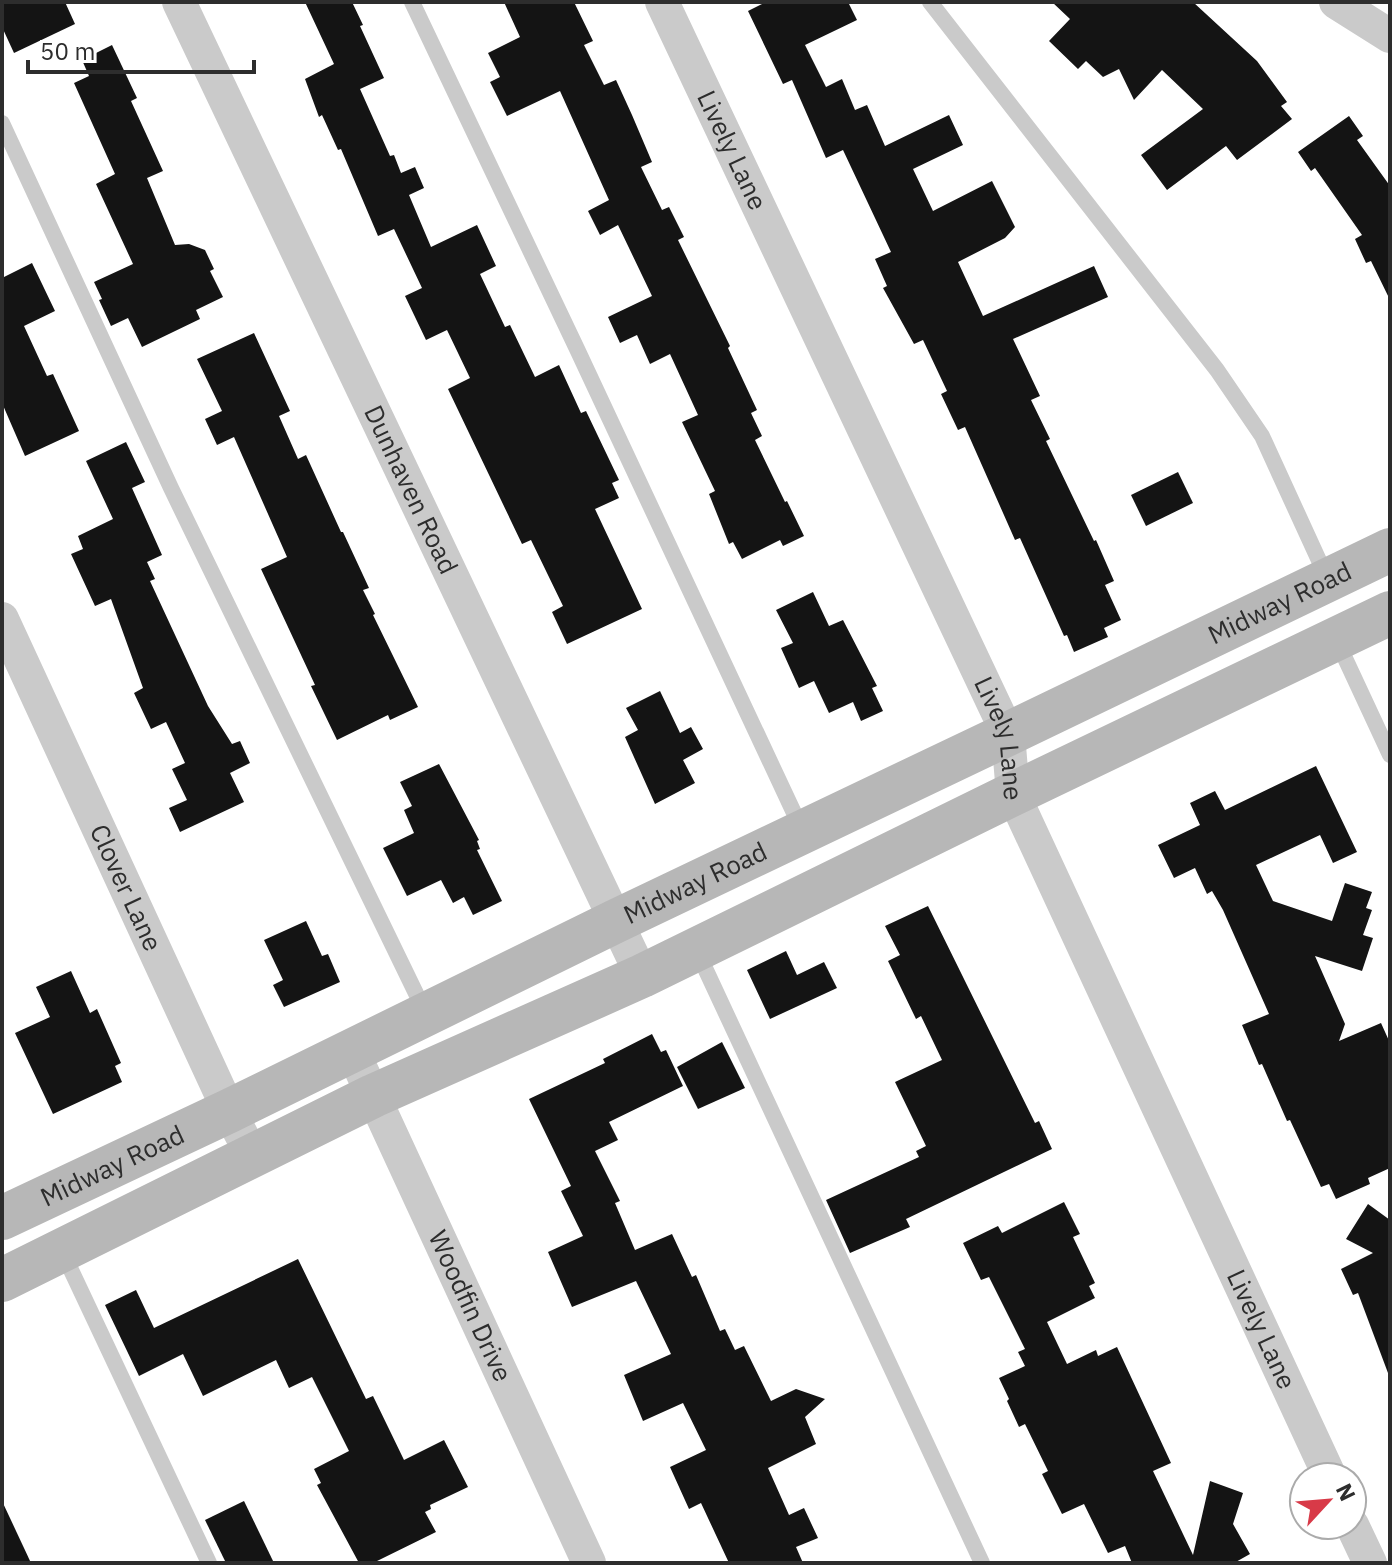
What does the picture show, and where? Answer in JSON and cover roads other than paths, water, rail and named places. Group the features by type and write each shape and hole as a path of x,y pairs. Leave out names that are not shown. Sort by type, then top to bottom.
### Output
{"main road":[{"name":"Midway Road","path":"2,1218 1390,550"},
{"name":"Midway Road","path":"2,1280 373,1096 642,976 1390,613"}],"street":[{"name":"Dunhaven Road","path":"179,2 642,976"},
{"name":"Lively Lane","path":"662,2 1008,734 1013,794 1323,1461"},
{"path":"1336,2 1390,36"},
{"name":"Clover Lane","path":"2,619 253,1157"},
{"name":"Woodfin Drive","path":"352,1050 589,1563"},
{"path":"1360,1541 1370,1563"}],"lane":[{"path":"412,2 803,832"},
{"path":"930,2 1217,370 1262,436 1328,580"},
{"path":"2,123 171,488 426,1014"},
{"path":"1336,639 1390,755"},
{"path":"696,949 982,1563"},
{"path":"61,1250 209,1563"}]}
